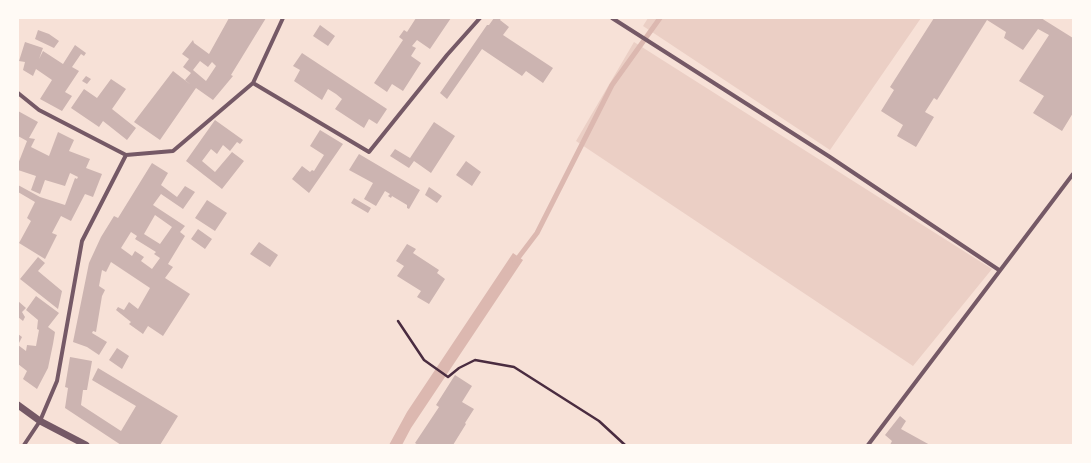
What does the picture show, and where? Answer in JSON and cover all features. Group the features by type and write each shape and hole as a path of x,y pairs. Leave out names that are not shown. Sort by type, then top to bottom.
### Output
{"street":[{"path":"18,93 39,110 126,155 173,151 253,83 283,18"},
{"path":"253,83 369,152 447,55 480,18"},
{"path":"612,18 830,157 999,270"},
{"path":"24,445 40,421 57,381 82,241 126,155"},
{"path":"868,445 1073,174"},
{"path":"18,405 40,421 86,445"}],"path":[{"path":"398,321 424,360 448,377 459,368 475,360 514,367 599,421 625,445"}],"shaded area":[{"path":"648,18 921,18 830,150 643,26"},
{"path":"634,42 992,269 913,366 576,141"},
{"path":"513,253 523,260 411,428 402,445 389,445 407,412"}],"building":[{"path":"229,18 266,18 231,75 233,76 213,100 196,88 160,140 134,122 173,71 191,85 185,80 191,73 183,67 189,59 182,54 193,40 194,43 209,54","holes":["200,61 208,67 212,62 216,66 206,81 193,70"]},
{"path":"416,18 451,18 430,49 417,40 412,46 416,48 411,56 421,63 403,91 392,84 387,92 374,83 403,40 399,37 404,30 407,32"},
{"path":"494,18 501,18 500,20 509,27 503,35 553,68 543,83 526,71 522,76 482,49 447,99 440,93 487,25 489,25"},
{"path":"934,18 1041,18 1073,38 1073,113 1062,131 1033,113 1044,96 1019,81 1049,35 1038,29 1023,50 1004,38 1006,32 987,20 937,100 934,98 925,112 934,117 916,147 897,136 903,125 881,111 894,90 890,87"},
{"path":"320,25 335,36 328,46 313,36"},
{"path":"38,30 49,34 59,41 54,48 35,39"},
{"path":"25,42 43,48 39,59 43,51 63,64 75,45 86,53 84,56 81,54 72,67 79,71 65,92 72,96 62,111 40,99 52,80 36,69 33,76 23,70 25,62 19,61"},
{"path":"302,53 387,109 377,124 369,119 364,128 335,109 342,99 336,94 328,89 322,100 294,81 300,70 293,66"},
{"path":"86,76 91,79 87,84 82,81"},
{"path":"111,79 126,89 112,109 136,128 127,140 103,121 99,127 71,108 84,89 97,98"},
{"path":"18,111 38,122 29,138 35,139 31,147 49,156 58,132 74,140 69,151 90,159 86,168 102,174 93,197 85,194 71,221 61,216 52,233 57,235 45,259 19,243 31,221 27,218 35,202 18,192 18,185 40,197 65,205 75,178 77,179 78,177 70,173 65,186 45,180 40,194 31,190 36,176 18,170 18,164 27,141 18,136"},
{"path":"215,120 243,140 240,144 237,142 230,151 223,145 217,154 211,149 202,161 215,172 232,152 244,161 222,189 186,161"},
{"path":"434,122 455,136 431,173 414,161 409,168 390,156 395,149 410,158"},
{"path":"320,130 343,144 309,193 292,179 302,166 310,172 312,170 314,171 324,155 310,146"},
{"path":"359,154 420,190 409,209 407,208 407,205 392,196 391,198 388,196 390,194 385,191 376,206 364,199 373,183 349,170"},
{"path":"466,161 481,172 472,186 456,175"},
{"path":"152,163 168,173 161,185 177,197 185,186 195,192 183,209 161,194 153,205 185,226 180,232 185,236 168,264 173,267 165,278 190,294 163,336 148,326 143,334 129,324 131,322 116,310 118,307 124,310 129,302 138,309 150,288 111,262 106,272 102,270 99,286 105,290 102,296 96,332 93,331 92,333 107,342 99,355 87,347 73,342 89,263 101,237 114,216 118,218","holes":["155,215 172,227 160,244 144,234","131,232 137,236 135,239 156,252 154,254 160,258 152,269 141,261 144,257 135,251 132,256 121,248"]},
{"path":"429,187 442,196 437,203 425,195"},
{"path":"354,198 371,208 368,213 351,203"},
{"path":"207,200 227,213 215,231 195,218"},
{"path":"198,229 212,239 205,249 191,239"},
{"path":"259,242 278,255 270,267 250,254"},
{"path":"407,244 416,249 413,253 439,270 437,273 445,279 429,304 417,297 421,291 397,276 404,266 396,261"},
{"path":"38,257 45,263 38,271 62,291 58,309 20,279"},
{"path":"36,296 59,313 48,327 55,332 53,344 48,368 37,389 23,379 27,371 18,364 18,345 26,351 27,345 36,346 39,330 37,329 38,320 26,310"},
{"path":"18,301 26,308 22,312 25,317 23,321 18,317"},
{"path":"18,334 22,337 18,345"},
{"path":"117,348 129,356 122,369 109,360"},
{"path":"70,357 92,361 87,390 83,390 81,405 121,431 136,406 92,380 98,368 178,416 160,445 121,445 65,408 68,388 65,387"},
{"path":"455,375 472,386 462,402 474,409 453,445 418,445 415,443 439,407 436,405"},
{"path":"900,416 906,421 901,429 930,445 890,445 892,441 885,435"}],"waterway":[{"path":"515,262 537,233 612,85 660,18"}]}
